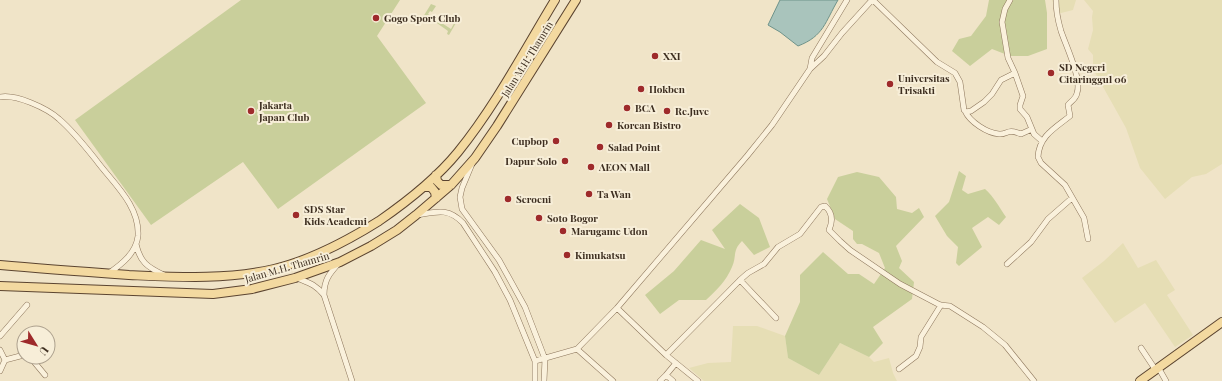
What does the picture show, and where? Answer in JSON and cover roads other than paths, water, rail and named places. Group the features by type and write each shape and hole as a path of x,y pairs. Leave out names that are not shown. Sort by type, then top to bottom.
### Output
{"main road":[{"name":"Jalan M.H. Thamrin","path":"0,265 167,277 233,275 274,269 304,260 344,241 406,202 424,187 456,154 485,115 555,0"},
{"name":"Jalan M.H. Thamrin","path":"0,286 213,294 252,289 295,278 340,262 371,246 416,215 451,185 475,158 497,126 576,0"},
{"path":"436,175 437,181 441,185 451,185"},
{"path":"424,187 430,188 435,192 436,198"},
{"path":"274,269 277,282"},
{"path":"1140,381 1156,368 1222,322"}],"street":[{"path":"810,69 812,58 847,0"},
{"path":"535,361 576,348 617,308 760,140 792,98 810,69 819,61 845,28 872,0 937,62 955,73 960,82 965,111 972,122 980,128 997,134 1007,131 1014,131 1020,134 1032,129"},
{"path":"1010,0 1005,8 1002,22 1008,58 1023,96 1020,109 1036,136 1042,141"},
{"path":"1056,1 1059,25 1073,64 1078,83 1078,91 1077,96 1068,105 1070,116 1051,130 1042,141 1038,151 1038,157 1041,163 1065,185 1084,218 1088,239"},
{"path":"965,111 971,111 984,102 992,94 1001,80 1015,73"},
{"path":"0,97 28,102 41,107 58,118 88,149 125,197 137,222 138,236 136,244 125,262 108,273"},
{"path":"475,158 462,188 460,197 462,209 499,260 525,307 545,359 544,381"},
{"path":"1007,264 1031,242 1048,220 1072,198"},
{"path":"666,355 740,280 748,273 764,264 778,248 800,234 821,207 825,206 832,216 832,223 829,230 840,241 900,284 941,305 951,307 979,324 1008,349 1034,381"},
{"path":"416,215 439,211 457,216 463,223 495,272 515,312 535,361 535,381"},
{"path":"136,244 138,255 144,263 167,277"},
{"path":"340,262 328,275 324,286 324,295 352,381"},
{"path":"295,278 312,283 324,295"},
{"path":"740,280 776,318"},
{"path":"0,336 27,305"},
{"path":"899,369 916,356 922,336 941,305"},
{"path":"515,312 525,307"},
{"path":"617,308 666,355 698,381"},
{"path":"576,348 613,381"},
{"path":"1140,348 1166,381"},
{"path":"0,350 5,360"},
{"path":"5,360 16,357"},
{"path":"0,371 5,360"},
{"path":"660,381 676,364"},
{"path":"37,365 45,375"},
{"path":"666,375 672,381"}],"water":[{"path":"780,0 838,0 819,33 807,42 798,46 768,25"}],"place":[{"name":"Gogo Sport Club","path":"376,18"},
{"name":"XXI","path":"655,56"},
{"name":"SD Negeri Citaringgul 06","path":"1051,73"},
{"name":"Universitas Trisakti","path":"890,84"},
{"name":"Hokben","path":"641,89"},
{"name":"BCA","path":"627,108"},
{"name":"Jakarta Japan Club","path":"251,111"},
{"name":"Re.Juve","path":"667,111"},
{"name":"Korean Bistro","path":"609,125"},
{"name":"Cupbop","path":"556,141"},
{"name":"Salad Point","path":"600,147"},
{"name":"Dapur Solo","path":"565,161"},
{"name":"AEON Mall","path":"591,167"},
{"name":"Ta Wan","path":"589,194"},
{"name":"Seroeni","path":"508,199"},
{"name":"SDS Star Kids Academi","path":"296,215"},
{"name":"Soto Bogor","path":"539,218"},
{"name":"Marugame Udon","path":"563,231"},
{"name":"Kimukatsu","path":"567,255"}]}
